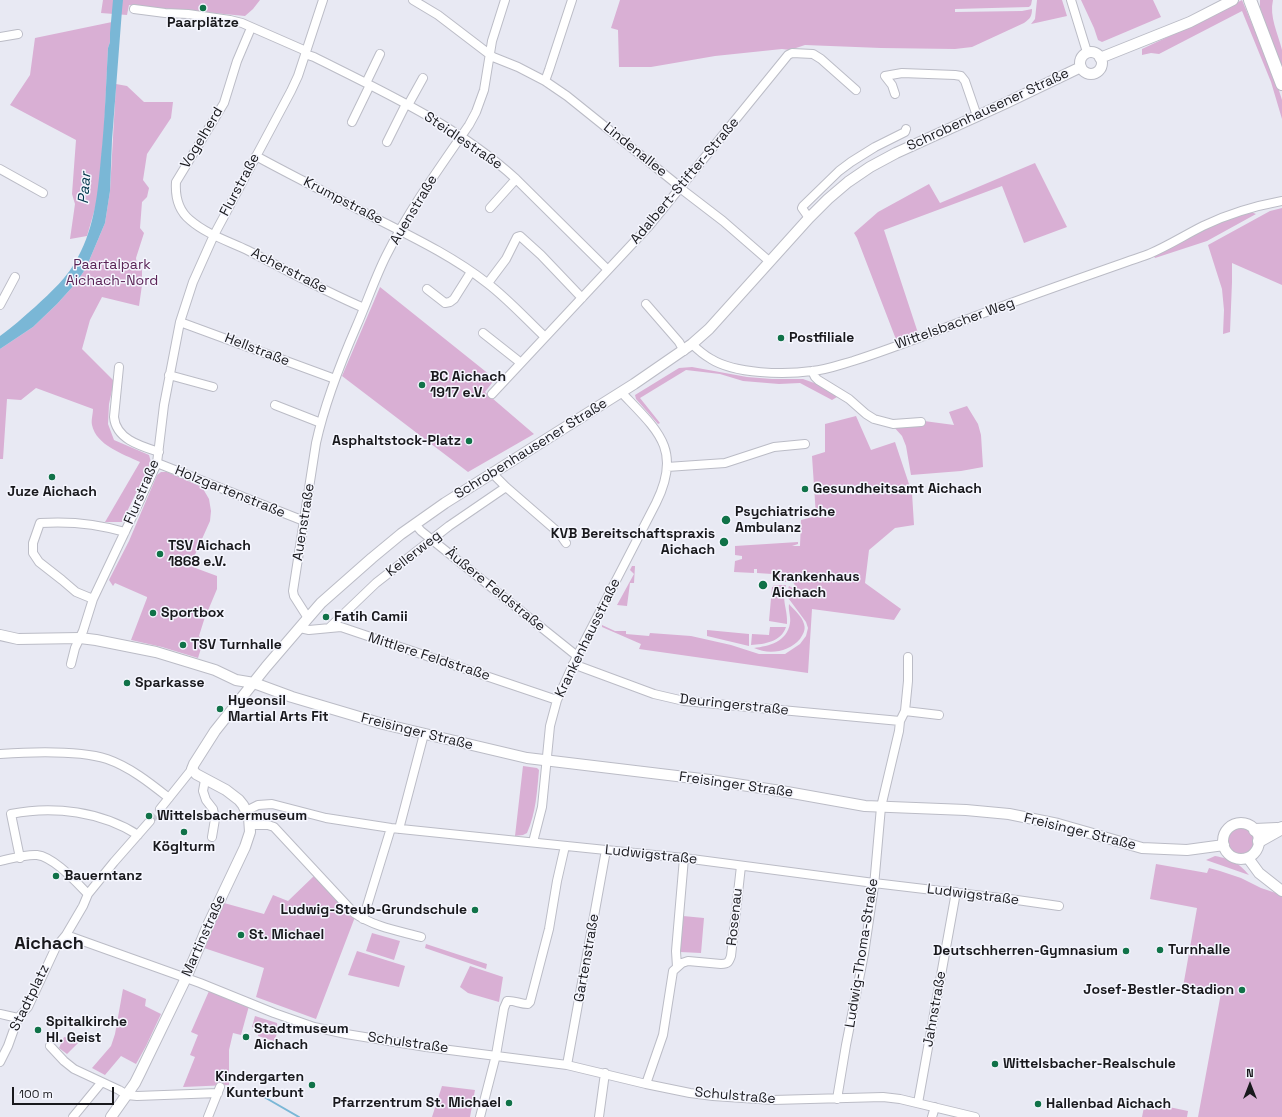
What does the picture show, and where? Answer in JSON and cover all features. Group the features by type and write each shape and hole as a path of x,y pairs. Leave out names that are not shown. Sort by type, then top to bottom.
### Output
{"highway":[{"path":"1250,1 1282,84"},
{"path":"1257,835 1281,828"}],"main road":[{"path":"1100,58 1190,22 1234,0"},
{"path":"1087,52 1095,53 1100,58 1101,66 1096,72 1086,72 1081,67 1081,58 1087,52"},
{"name":"Schrobenhausener Straße","path":"192,769 210,737 254,682 321,603 372,558 415,524 445,503 684,351 708,329 809,218 848,182 870,167 896,153 1081,67"},
{"name":"Freisinger Straße","path":"0,635 18,639 80,638 156,652 215,670 236,680 254,682 292,697 383,724 508,754 547,761 706,779 781,790 851,804 881,807 966,810 1009,814 1058,824 1142,848 1187,850 1224,845"},
{"name":"Martinstraße","path":"111,1117 127,1095 140,1073 186,978 209,923 245,847 250,832 250,825 243,805 234,796 205,780 192,769"},
{"path":"1245,824 1257,835 1256,851 1248,858 1234,858 1226,852 1224,838 1226,832 1234,825 1245,824"},
{"path":"1248,858 1259,873 1282,891"}],"street":[{"name":"Flurstraße","path":"71,664 75,648 80,638 93,599 156,463 159,452 162,416 180,322 187,298 204,254 291,92 298,76 323,0"},
{"name":"Auenstraße","path":"308,618 294,596 293,591 316,443 335,379 375,279 387,255 419,198 476,112 483,95 492,41 505,0"},
{"path":"545,80 550,70 572,0"},
{"path":"1071,0 1087,52"},
{"name":"Lindenallee","path":"416,1 438,15 490,54 545,80 674,182 769,261"},
{"path":"134,9 188,14 242,23 305,52"},
{"name":"Vogelherd","path":"214,235 190,220 182,212 176,196 176,182 224,103 237,61 251,28"},
{"path":"0,37 18,34"},
{"name":"Steidlestraße","path":"305,52 407,104 460,137 502,167 608,270"},
{"name":"Adalbert-Stifter-Straße","path":"492,394 649,226 782,63 792,53 813,54 821,59 856,90"},
{"path":"352,122 380,54"},
{"path":"895,94 892,85 885,76 902,73 961,76 965,81 978,116"},
{"name":"Steidlestraße","path":"387,142 423,78"},
{"name":"Schrobenhausener Straße","path":"809,218 803,212 802,206 839,171 889,139 905,132 906,129"},
{"name":"Schrobenhausener Straße","path":"889,139 896,153"},
{"name":"Krumpstraße","path":"256,156 401,230 436,250 488,283 515,306 545,337"},
{"path":"0,169 43,193"},
{"name":"Steidlestraße","path":"490,208 516,180"},
{"name":"Wittelsbacher Weg","path":"692,344 712,360 733,368 771,373 812,371 829,368 863,358 1156,251 1170,245 1203,226 1235,213 1282,201"},
{"name":"Acherstraße","path":"214,235 364,308"},
{"path":"488,283 506,259 517,237 520,236 541,255 582,298"},
{"path":"427,289 445,303 450,302 454,299 471,272"},
{"path":"0,305 15,277"},
{"path":"646,304 679,342 684,351"},
{"name":"Hellstraße","path":"180,322 335,379"},
{"path":"483,333 521,363"},
{"name":"Flurstraße","path":"119,367 114,417 118,431 126,438 159,452"},
{"path":"812,371 818,380 849,399 874,419 893,424 921,422"},
{"path":"170,375 213,388"},
{"name":"Krankenhausstraße","path":"533,842 542,806 550,726 557,700 577,656 663,490 667,467 664,445 652,425 621,392"},
{"path":"274,405 321,423"},
{"path":"667,467 725,463 774,447 805,444"},
{"name":"Holzgartenstraße","path":"156,463 304,521"},
{"path":"492,473 506,487 559,532 566,543"},
{"name":"Kellerweg","path":"329,628 376,583 449,526 506,487"},
{"name":"Flurstraße","path":"93,599 76,592 39,562 33,553 33,544 40,523 82,523 125,532"},
{"name":"Äußere Feldstraße","path":"415,524 432,540 577,656"},
{"name":"Mittlere Feldstraße","path":"300,628 309,630 341,627 557,700"},
{"path":"908,657 908,681 905,711 939,715"},
{"name":"Deuringerstraße","path":"573,664 654,694 684,701 900,721"},
{"name":"Ludwig-Thoma-Straße","path":"837,1099 864,954 874,883 881,807 900,721 905,711"},
{"path":"362,919 395,829 424,734"},
{"path":"0,754 84,754 95,756 125,767 169,798"},
{"path":"160,809 192,769"},
{"path":"205,780 203,791 206,800 213,809 215,819 212,837"},
{"name":"Ludwigstraße","path":"246,811 258,805 272,804 326,818 395,829 684,858 1059,906"},
{"path":"20,858 11,814 35,811 79,813 112,822 127,828 138,836"},
{"name":"Stadtplatz","path":"0,1062 8,1046 18,1018 28,1008 56,947 66,935 83,906 88,894 150,822"},
{"path":"250,825 268,825 274,827 354,913 362,919 421,937"},
{"path":"480,1117 496,1055 504,1008 507,1001 511,1000 525,1004 530,1002 549,929 557,881 566,846"},
{"name":"Gartenstraße","path":"567,1065 606,850"},
{"path":"0,862 33,855 44,857 65,872 88,894"},
{"path":"646,1084 663,1035 673,971 676,967 684,858"},
{"name":"Rosenau","path":"676,967 688,961 726,964 730,961 740,866"},
{"name":"Jahnstraße","path":"918,1103 956,892"},
{"name":"Schulstraße","path":"66,935 224,992 274,1013 314,1027 382,1040 567,1065 690,1093 773,1100 884,1097 900,1099 975,1117"},
{"path":"0,1014 18,1018"},
{"path":"50,1046 74,1069 127,1095 219,1090 208,1117"},
{"path":"599,1117 605,1074"},
{"path":"73,1117 101,1083"},
{"path":"932,1117 935,1107"}],"green space":[{"name":"Paarplätze","path":"103,0 260,0 245,16 129,5 127,15 101,13"},
{"path":"620,0 1032,0 1029,7 955,9 955,12 1022,11 1032,9 1032,14 1024,23 972,47 955,49 805,45 790,50 782,49 715,56 651,67 619,67 618,30 611,28"},
{"path":"1037,0 1062,0 1067,16 1031,24 1035,19"},
{"path":"1081,0 1153,0 1161,17 1102,42 1098,40"},
{"path":"1242,0 1276,81 1282,100 1282,119 1271,82 1242,11 1159,54 1151,53 1142,55 1142,49"},
{"path":"1260,0 1273,0 1272,13 1274,25 1282,50 1282,69 1260,8"},
{"path":"112,22 111,38 108,48 104,132 96,205 87,236 70,239 75,204 72,194 76,140 10,105 30,75 35,38"},
{"name":"Paartalpark Aichach-Nord","path":"116,84 127,86 144,102 173,102 171,118 147,154 143,180 149,188 147,197 142,202 140,228 144,233 136,258 137,265 142,267 142,285 139,306 102,297 90,320 82,349 114,381 109,404 108,424 114,440 149,455 151,462 122,522 105,522 140,462 111,448 99,438 92,425 93,409 36,388 21,400 7,399 3,459 0,459 0,349 33,327 76,283 86,268 105,223 110,191"},
{"path":"1035,163 1067,227 1024,243 1002,186 884,230 918,333 897,342 854,233 878,212 929,184 940,203"},
{"path":"1282,208 1282,285 1232,263 1230,332 1223,334 1224,310 1222,289 1208,245 1270,211"},
{"path":"1251,212 1256,214 1207,241 1155,258 1153,255 1177,245 1203,229"},
{"name":"BC Aichach 1917 e.V.","path":"380,287 495,379 485,392 534,434 468,472 342,376"},
{"path":"692,367 747,377 803,379 817,384 838,395 832,400 800,383 779,384 743,381 720,374 686,370 640,398 660,423 658,424 636,399 635,395 679,368"},
{"path":"967,406 978,424 981,435 983,467 961,471 911,475 906,446 902,436 893,426 924,421 954,425 949,412"},
{"path":"856,416 871,450 895,442 912,493 914,525 895,528 869,550 865,583 901,609 894,620 812,609 808,673 639,649 641,644 602,627 602,625 615,631 626,631 626,634 649,636 650,633 691,636 731,645 759,654 785,654 800,644 806,636 808,628 806,622 786,595 789,586 798,591 788,573 786,582 772,581 772,574 757,573 757,569 754,569 754,573 734,572 735,561 742,559 742,556 735,555 735,546 798,542 798,544 792,546 800,546 801,520 816,516 812,456 825,452 825,424"},
{"name":"TSV Aichach 1868 e.V.","path":"161,472 167,472 202,487 209,499 211,511 210,521 190,566 217,576 217,589 199,636 203,642 198,658 162,647 131,640 147,597 115,583 113,586 109,580 129,541 157,475"},
{"path":"632,566 635,566 634,583 630,583 627,606 617,605 634,574 630,570"},
{"path":"774,585 786,585 784,600 787,614 787,624 769,621 772,587"},
{"path":"789,604 800,616 805,626 800,639 790,647 778,651 772,652 754,648 766,646 776,642 785,635 790,623"},
{"path":"770,627 786,627 784,632 776,639 767,643 751,645 752,634 769,635"},
{"path":"707,630 749,634 749,646 707,636"},
{"path":"523,766 537,768 539,770 537,794 527,833 515,836"},
{"path":"1241,828 1250,832 1254,841 1250,850 1241,854 1232,850 1228,841 1232,832"},
{"path":"1215,856 1226,858 1234,862 1249,875 1206,860"},
{"name":"Josef-Bestler-Stadion","path":"1156,864 1207,873 1209,868 1241,878 1282,896 1282,1117 1198,1117 1221,993 1183,987 1197,908 1150,899"},
{"path":"315,875 355,917 316,1019 256,997 264,968 204,948 224,903 264,914 273,895 288,901"},
{"path":"683,916 704,918 701,953 680,952"},
{"path":"372,933 400,941 394,960 366,951"},
{"path":"426,944 487,964 486,969 425,948"},
{"path":"357,951 405,966 399,987 348,975"},
{"path":"470,966 503,977 499,1002 468,993 460,987"},
{"path":"123,989 146,999 145,1006 161,1014 136,1064 121,1056 105,1075 92,1068 111,1046 115,1034"},
{"path":"209,991 249,1006 241,1035 233,1033 229,1050 229,1085 183,1087 195,1057 190,1055 198,1035 191,1032"},
{"path":"255,1016 277,1023 278,1031 274,1041 258,1036 259,1029 252,1027"},
{"path":"64,1037 81,1040 67,1054 59,1048"},
{"path":"442,1086 475,1090 470,1117 432,1117"},
{"path":"1145,1102 1188,1111 1187,1117 1142,1117"}],"water":[{"path":"113,0 123,0 112,140 110,191 105,223 86,268 76,283 33,327 0,349 0,336 14,326 41,301 59,284 69,271 84,245 92,221 99,183 104,130 108,48 110,42"}],"waterway":[{"path":"245,1090 259,1094 299,1117"}],"tunnel":[{"path":"150,821 160,809"}],"place":[{"name":"Paarplätze","path":"203,8"},
{"name":"Postfiliale","path":"781,338"},
{"name":"BC Aichach 1917 e.V.","path":"422,385"},
{"name":"Asphaltstock-Platz","path":"469,441"},
{"name":"Juze Aichach","path":"52,477"},
{"name":"Gesundheitsamt Aichach","path":"805,489"},
{"name":"Psychiatrische Ambulanz","path":"726,520"},
{"name":"KVB Bereitschaftspraxis Aichach","path":"724,542"},
{"name":"TSV Aichach 1868 e.V.","path":"160,554"},
{"name":"Krankenhaus Aichach","path":"763,585"},
{"name":"Sportbox","path":"153,613"},
{"name":"Fatih Camii","path":"326,617"},
{"name":"TSV Turnhalle","path":"183,645"},
{"name":"Sparkasse","path":"127,683"},
{"name":"Hyeonsil Martial Arts Fit","path":"220,709"},
{"name":"Wittelsbachermuseum","path":"149,816"},
{"name":"Köglturm","path":"184,832"},
{"name":"Bauerntanz","path":"56,876"},
{"name":"Ludwig-Steub-Grundschule","path":"475,910"},
{"name":"St. Michael","path":"241,935"},
{"name":"Turnhalle","path":"1160,950"},
{"name":"Deutschherren-Gymnasium","path":"1126,951"},
{"name":"Josef-Bestler-Stadion","path":"1242,990"},
{"name":"Spitalkirche Hl. Geist","path":"38,1030"},
{"name":"Stadtmuseum Aichach","path":"246,1037"},
{"name":"Wittelsbacher-Realschule","path":"995,1064"},
{"name":"Kindergarten Kunterbunt","path":"312,1085"},
{"name":"Pfarrzentrum St. Michael","path":"509,1103"},
{"name":"Hallenbad Aichach","path":"1038,1104"}],"district":[{"name":"Aichach","path":"49,944"}],"water label":[{"name":"Paar","path":"85,188"}]}
